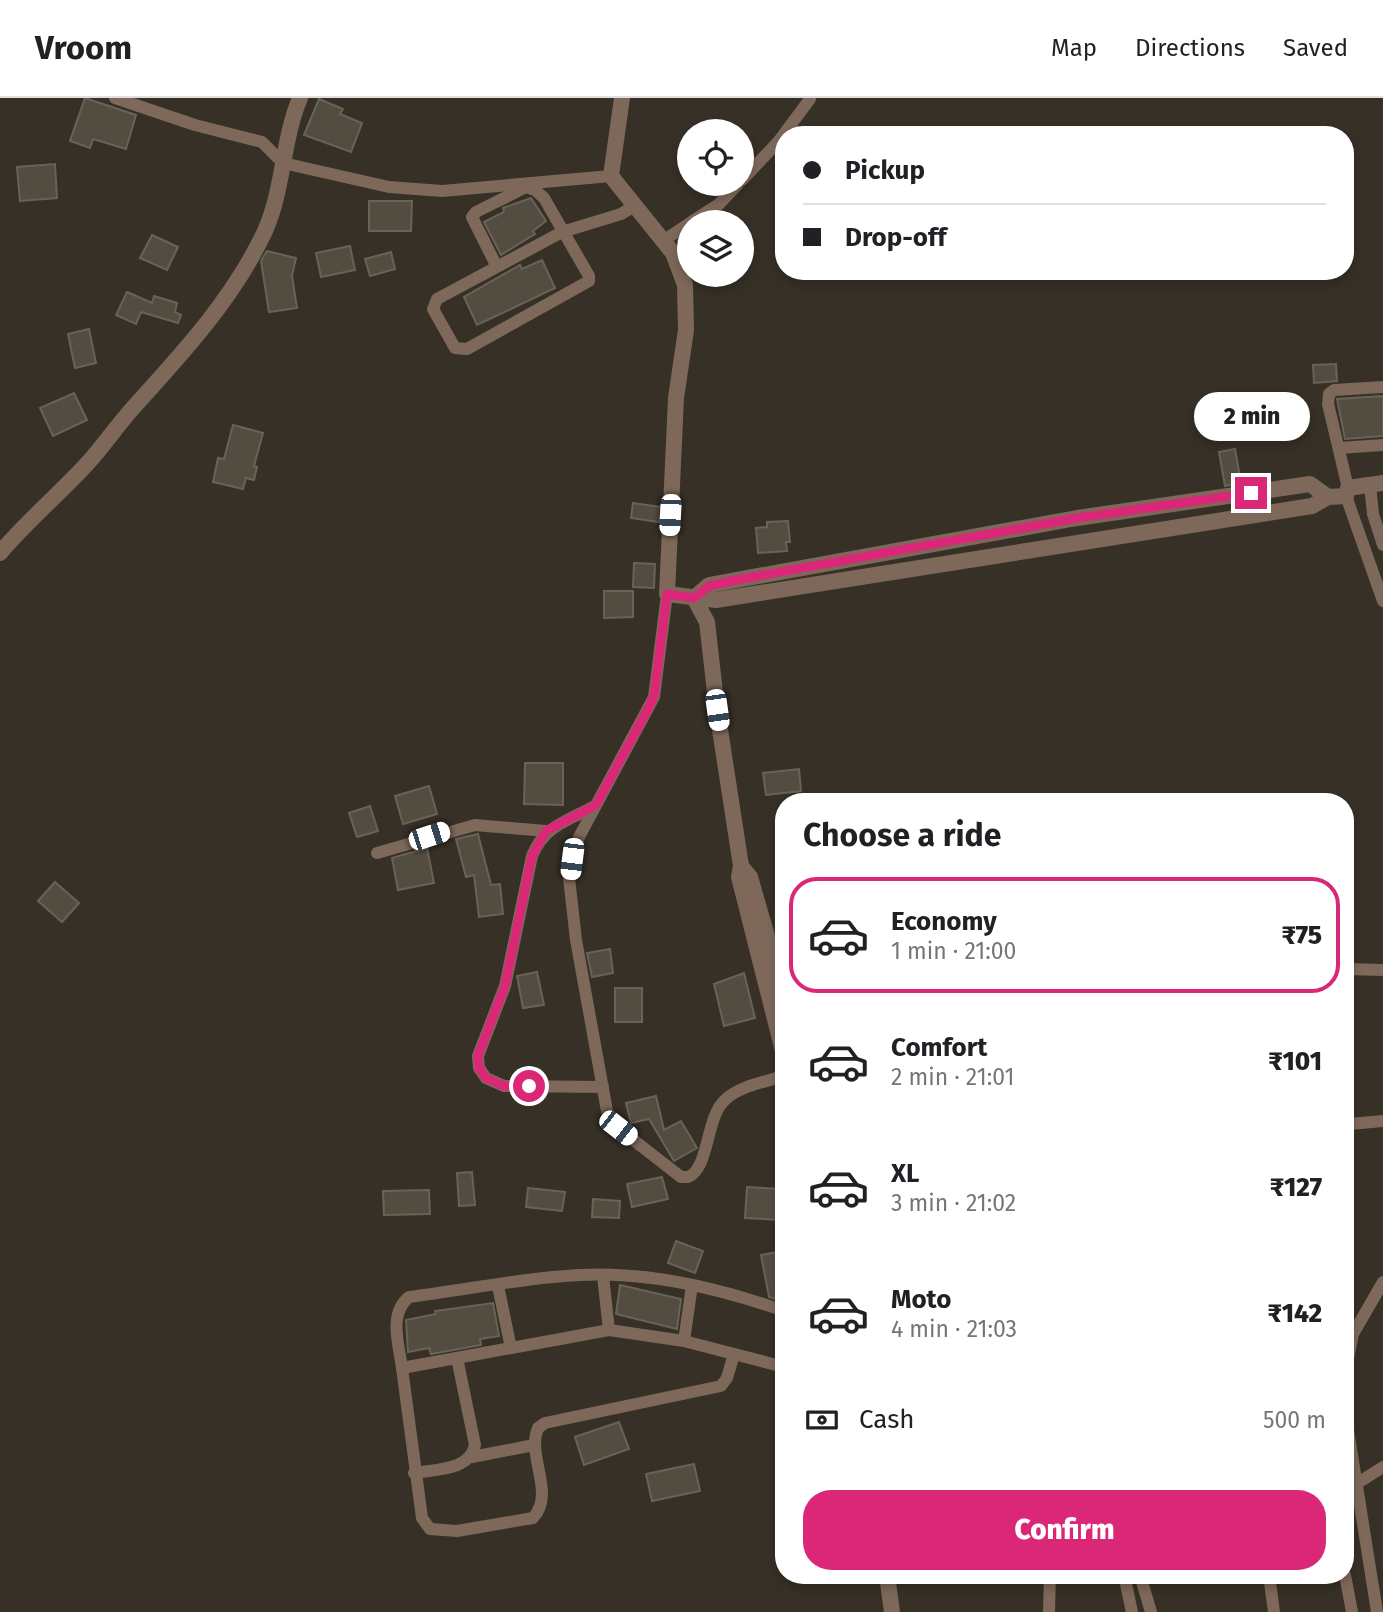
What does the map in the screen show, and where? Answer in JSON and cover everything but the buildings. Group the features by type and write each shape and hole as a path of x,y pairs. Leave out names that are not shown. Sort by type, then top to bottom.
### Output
{"street":[{"path":"115,98 195,125 262,142 283,163 417,190 611,176"},
{"path":"0,553 22,527 85,465 131,410 170,370 239,280 265,230 281,188 283,163 299,98"},
{"path":"622,98 611,176 673,253 685,285 686,330 676,398 667,594 654,696 579,836 569,878 576,940 610,1119 681,1177 688,1177 698,1170 715,1111 724,1100 734,1093 775,1079"},
{"path":"790,126 810,99"},
{"path":"754,167 775,145"},
{"path":"497,267 472,222 476,212 526,187 535,190 544,198 562,232 589,276 587,285 467,349 456,348 433,309 437,299 497,267 562,232 621,214 636,205"},
{"path":"710,210 727,196"},
{"path":"663,241 677,232"},
{"path":"1383,387 1334,390 1329,394 1328,404 1347,492 1383,601"},
{"path":"1339,448 1383,445"},
{"path":"694,598 709,586 1077,518 1310,484 1328,497"},
{"path":"667,594 716,600 990,554 1089,542 1312,506 1328,497 1347,492 1377,491 1383,545"},
{"path":"694,598 707,622 717,710 741,866 739,877 765,956 775,1008"},
{"path":"377,853 475,825 546,831 596,805"},
{"path":"546,831 532,856 505,986 478,1056 479,1068 486,1078 504,1086 603,1087"},
{"path":"765,956 775,977"},
{"path":"1354,969 1383,970"},
{"path":"1354,1124 1383,1121"},
{"path":"734,1354 727,1378 721,1386 545,1423 538,1428 534,1445 541,1502 533,1518 457,1531 429,1529 422,1518 414,1473 396,1315 401,1304 409,1297 578,1275 692,1285 738,1295 775,1308"},
{"path":"603,1276 609,1331"},
{"path":"1354,1332 1383,1282"},
{"path":"684,1341 692,1285"},
{"path":"498,1286 511,1349"},
{"path":"402,1368 609,1331 684,1341 775,1365"},
{"path":"457,1358 475,1445 472,1457"},
{"path":"414,1473 463,1464 472,1457 534,1445"},
{"path":"1356,1484 1383,1467"},
{"path":"1354,1471 1377,1612"},
{"path":"888,1584 892,1612"},
{"path":"1049,1612 1050,1584"},
{"path":"1126,1584 1132,1612"},
{"path":"1143,1584 1151,1612"},
{"path":"1270,1584 1273,1612"},
{"path":"1347,1584 1352,1612"}],"route":[{"path":"529,1086 504,1086 486,1078 479,1068 478,1056 505,986 532,856 546,831 596,805 648,709 654,696 667,594 694,598 709,586 736,580 1077,518 1251,493"}]}
